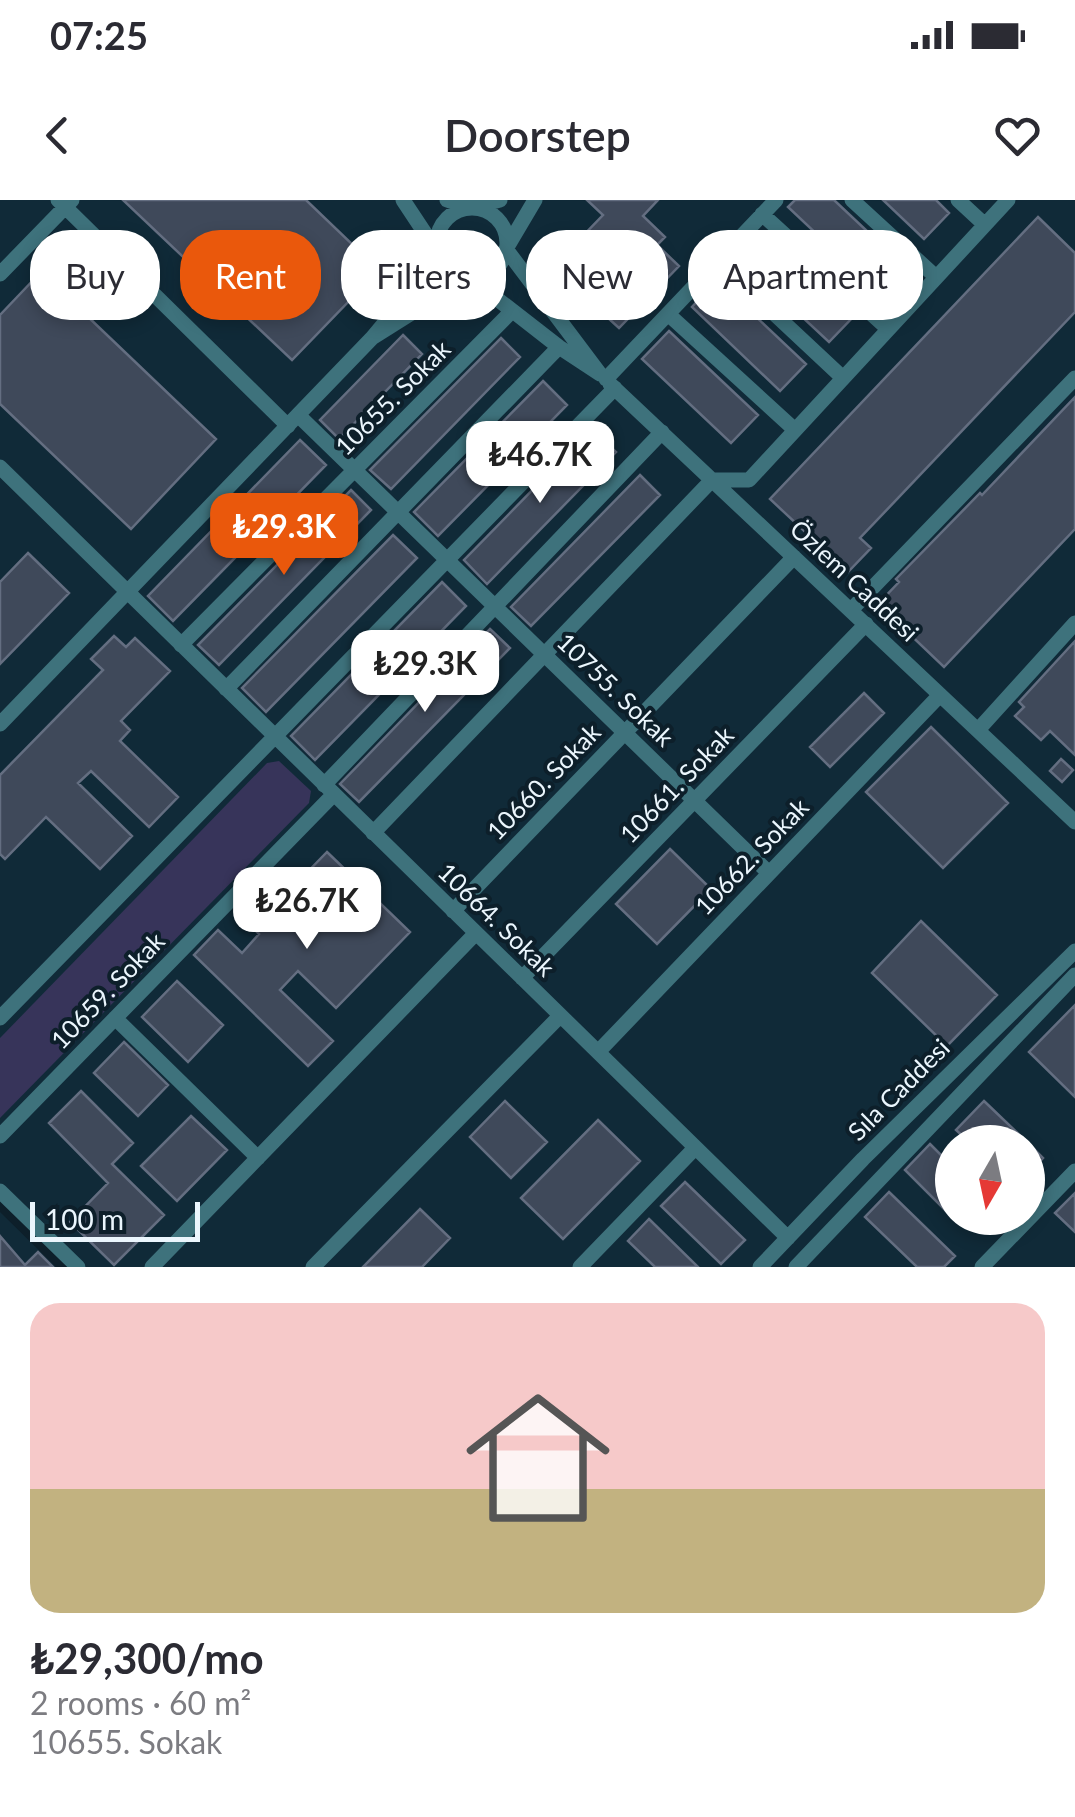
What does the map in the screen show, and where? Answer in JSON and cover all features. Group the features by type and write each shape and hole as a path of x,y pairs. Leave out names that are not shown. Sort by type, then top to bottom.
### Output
{"street":[{"path":"403,200 423,230"},
{"path":"447,200 480,209 498,220 504,230"},
{"path":"441,230 450,215 500,200"},
{"path":"506,249 535,200"},
{"path":"747,230 776,200"},
{"path":"852,200 936,277"},
{"path":"958,200 985,225"},
{"path":"373,832 712,480 749,480 1008,200"},
{"path":"0,274 65,202"},
{"name":"10755. Sokak","path":"65,202 293,420 355,470 769,873"},
{"path":"762,214 888,329"},
{"name":"Özlem Caddesi","path":"506,249 607,380"},
{"path":"688,293 668,314 795,430"},
{"name":"Özlem Caddesi","path":"506,307 607,380 1075,822"},
{"name":"10655. Sokak","path":"182,645 512,312"},
{"path":"0,724 387,320"},
{"path":"372,338 401,320"},
{"path":"0,1018 448,560 662,320"},
{"path":"781,320 843,378"},
{"path":"226,688 560,347"},
{"path":"851,610 1075,378"},
{"name":"10659. Sokak","path":"0,1136 662,432"},
{"name":"10664. Sokak","path":"0,468 788,1238"},
{"name":"10660. Sokak","path":"453,911 794,556"},
{"path":"978,730 1075,623"},
{"name":"10661. Sokak","path":"522,978 866,624"},
{"name":"10662. Sokak","path":"598,1052 940,695"},
{"path":"152,1267 476,934"},
{"name":"Sıla Caddesi","path":"760,1267 863,1159 1075,951"},
{"path":"803,1265 1075,975"},
{"path":"314,1267 560,1016"},
{"path":"115,1018 258,1158"},
{"path":"580,1267 696,1148"},
{"path":"982,1267 1075,1170"},
{"path":"0,1191 78,1267"}],"shaded area":[{"path":"0,200 1075,200 1075,1267 86,1267 0,1183"},
{"path":"279,761 311,791 309,803 0,1118 0,1038 267,763"},
{"path":"0,1212 56,1267 0,1267"}],"building":[{"path":"123,200 306,200 341,234 341,309 292,360 250,320 321,320 321,230 180,230 180,254 160,235 160,230 155,230"},
{"path":"587,200 658,200 643,216 658,230 589,230 603,215"},
{"path":"795,200 834,200 866,230 812,230 788,207"},
{"path":"883,200 936,200 949,213 924,239 923,230 915,230"},
{"path":"1038,217 1075,253 1075,312 860,538 871,548 848,572 770,499"},
{"path":"668,256 679,266 668,277"},
{"path":"30,284 30,320 91,320 216,439 131,529 0,404 0,315"},
{"path":"610,320 627,320 619,328"},
{"path":"706,320 759,320 806,364 780,391"},
{"path":"805,320 850,320 829,342"},
{"path":"669,331 758,415 731,443 642,359"},
{"path":"403,335 422,354 339,439 320,420"},
{"path":"501,338 520,357 391,489 370,470"},
{"path":"543,381 567,405 438,536 414,512"},
{"path":"1075,397 1075,529 944,667 878,604 899,582 896,579"},
{"path":"592,429 616,452 487,584 464,560"},
{"path":"300,440 326,465 173,621 148,596"},
{"path":"640,475 660,495 531,626 511,607"},
{"path":"351,490 371,510 219,665 198,645"},
{"path":"393,535 417,558 266,712 242,688"},
{"path":"28,553 69,593 0,664 0,582"},
{"path":"442,582 466,606 315,760 291,736"},
{"path":"490,629 510,648 359,802 340,784"},
{"path":"114,636 126,647 135,638 170,671 121,721 130,730 120,741 178,797 149,827 91,771 78,783 132,836 100,869 46,817 5,859 0,854 0,775 103,670 91,659"},
{"path":"1075,641 1075,755 1050,731 1041,740 1015,716 1024,707 1019,702"},
{"path":"864,693 884,713 830,767 810,747"},
{"path":"931,727 1008,803 943,868 866,792"},
{"path":"1061,759 1073,770 1062,782 1050,771"},
{"path":"670,849 711,889 657,944 616,904"},
{"path":"327,852 410,932 336,1008 298,971 280,990 333,1041 308,1066 194,955 218,930 242,953 259,934 253,928"},
{"path":"921,921 997,995 947,1046 872,973"},
{"path":"177,981 223,1025 188,1062 142,1017"},
{"path":"1075,1005 1075,1097 1029,1052"},
{"path":"124,1042 168,1085 138,1116 94,1073"},
{"path":"81,1091 133,1143 112,1164 164,1215 114,1265 70,1222 108,1183 49,1123"},
{"path":"505,1101 547,1142 511,1178 470,1137"},
{"path":"984,1101 1009,1125 961,1125"},
{"path":"191,1116 227,1150 177,1201 141,1166"},
{"path":"598,1120 640,1161 563,1239 521,1198"},
{"path":"930,1144 935,1149 935,1200 905,1170"},
{"path":"685,1182 745,1240 721,1264 661,1206"},
{"path":"889,1192 955,1256 944,1267 917,1267 865,1217"},
{"path":"1075,1193 1075,1232 1055,1213"},
{"path":"420,1209 450,1238 422,1267 363,1267"},
{"path":"649,1219 698,1267 655,1267 628,1241"},
{"path":"0,1236 25,1265 38,1252 53,1267 0,1267"}]}
